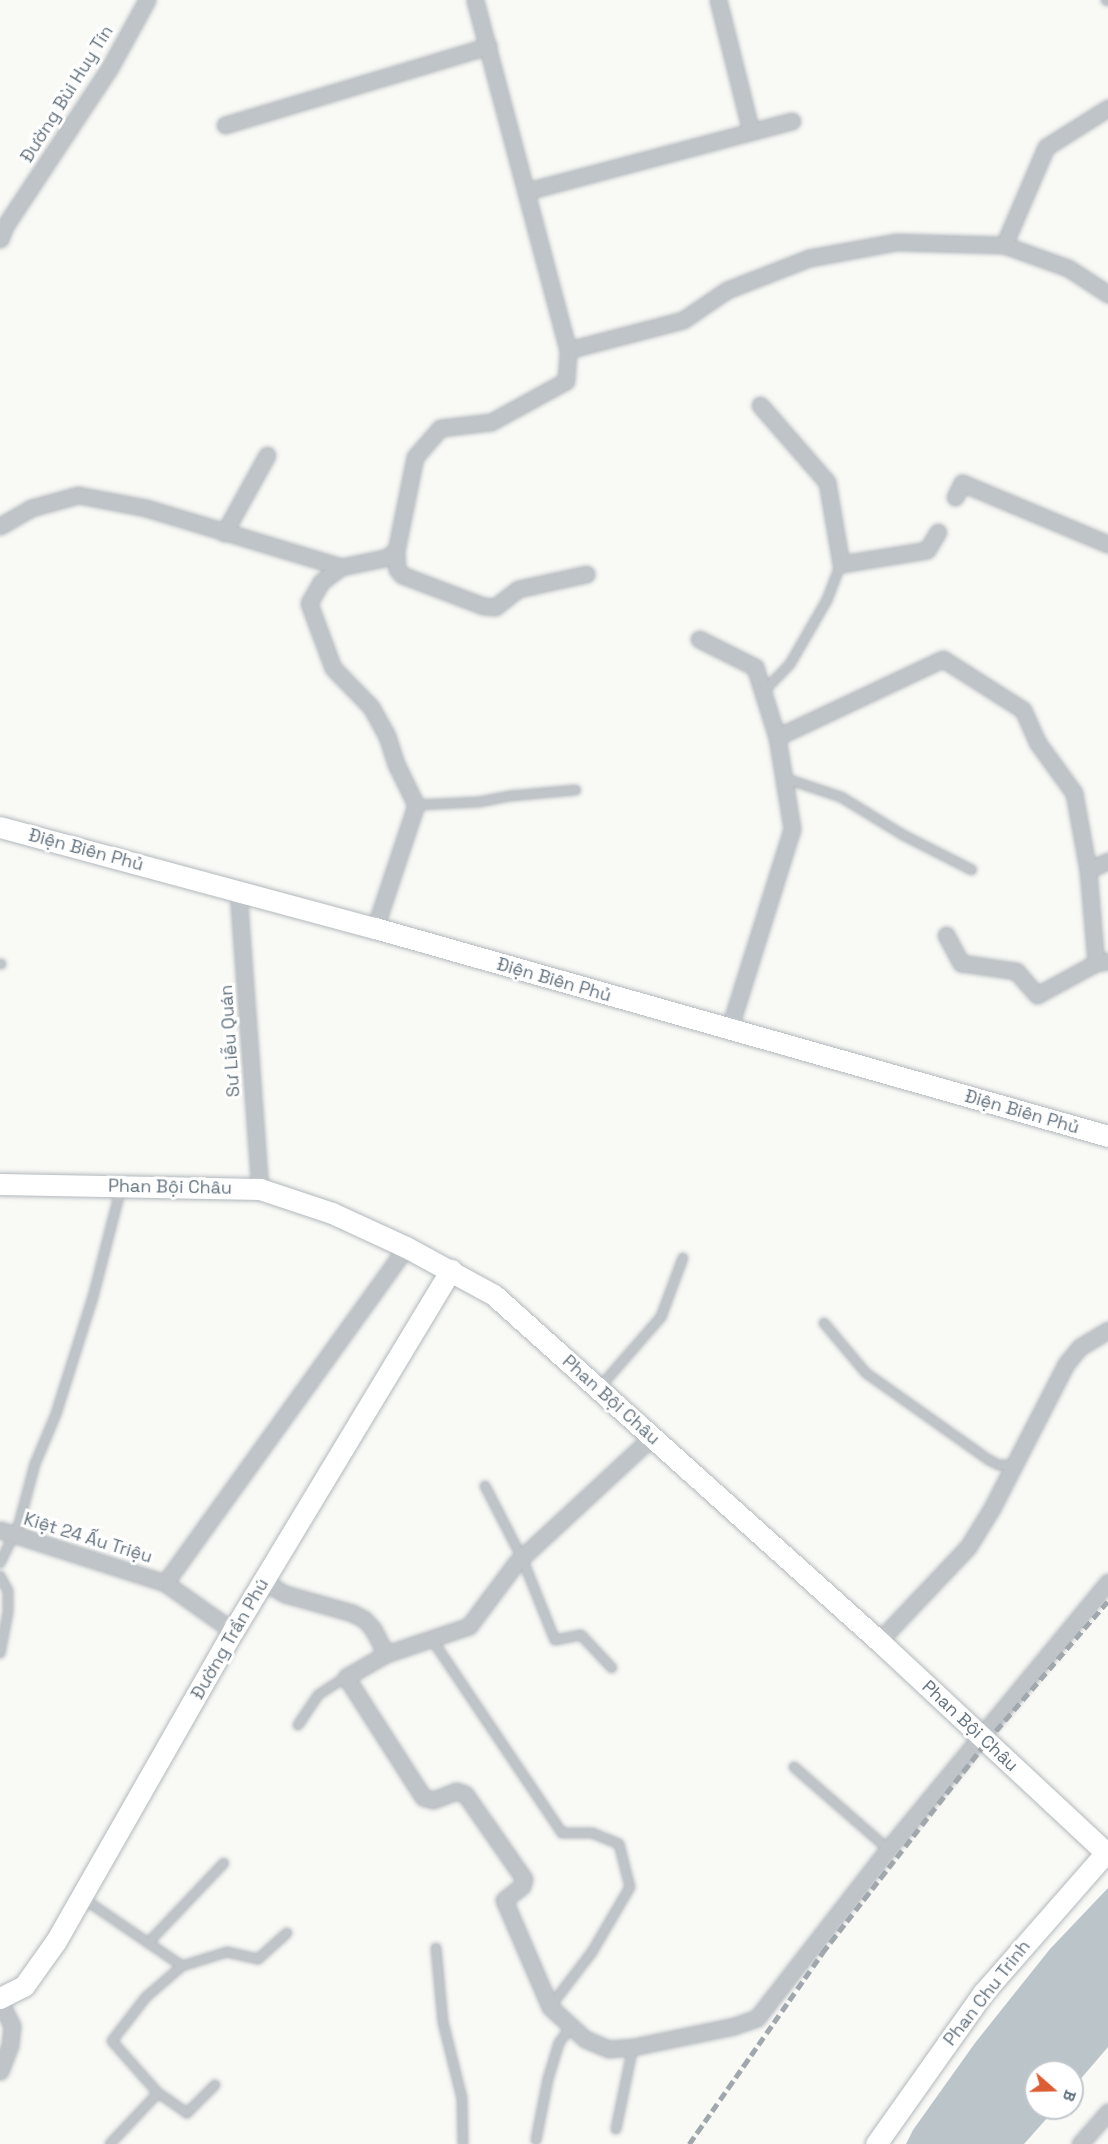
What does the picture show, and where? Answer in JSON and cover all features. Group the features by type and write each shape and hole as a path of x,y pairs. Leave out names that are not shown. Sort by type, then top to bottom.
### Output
{"street":[{"name":"Đường Bùi Huy Tín","path":"0,239 5,226 109,69 147,0"},
{"path":"475,0 568,350 566,381 491,422 440,428 416,457 396,551 397,569 402,575 483,606 495,607 518,589 586,574"},
{"path":"718,0 751,131"},
{"path":"225,125 488,46"},
{"path":"1004,245 1046,147 1108,108"},
{"path":"527,191 792,121"},
{"path":"568,350 683,320 727,290 809,258 896,242 1004,245 1068,268 1108,294"},
{"path":"760,405 827,482 840,564 927,550 938,532"},
{"path":"224,533 267,455"},
{"path":"955,497 962,483 1108,544"},
{"path":"0,526 31,508 78,495 146,508 341,567"},
{"path":"375,928 417,805 396,764 387,736 371,707 333,668 309,603 321,582 341,567 385,558 396,551"},
{"path":"699,639 755,667 777,737 792,829 729,1030"},
{"path":"777,737 943,658 1023,710 1037,742 1074,793 1102,962 1036,995 1016,971 962,963 946,935"},
{"name":"Điện Biên Phủ","path":"0,827 375,928 1108,1136"},
{"path":"1088,870 1108,861"},
{"name":"Sư Liễu Quán","path":"238,891 260,1189"},
{"name":"Phan Bội Châu","path":"0,1184 260,1189 332,1213 406,1247 494,1295 879,1641 1107,1852"},
{"path":"165,1583 406,1247"},
{"name":"Đường Trần Phú","path":"0,2000 24,1986 56,1941 233,1631 451,1270"},
{"path":"879,1641 968,1547 1070,1358 1080,1347 1108,1330"},
{"path":"652,1437 522,1558 469,1626 386,1654 346,1677 423,1797 433,1800 456,1791 465,1794 524,1879 522,1886 504,1900 550,2007 570,2028 585,2039 609,2049 633,2048 734,2026 757,2018 888,1849 1108,1582"},
{"name":"Kiệt 24 Ấu Triệu","path":"7,1533 94,1558 165,1583 233,1631"},
{"path":"263,1581 285,1594 352,1613 364,1619 373,1629 386,1654"},
{"name":"Phan Chu Trinh","path":"876,2144 983,1993 1107,1852"},
{"path":"0,2000 12,2026 10,2044 0,2072"},
{"path":"1080,2144 1108,2112"}],"lane":[{"path":"763,693 790,664 827,600 840,564"},
{"path":"784,778 841,797 903,835 972,870"},
{"path":"417,805 479,802 510,796 576,790"},
{"path":"0,1563 7,1533 56,1414 93,1297 121,1186"},
{"path":"599,1388 662,1317 683,1258"},
{"path":"824,1323 866,1373 989,1460 999,1465 1014,1465"},
{"path":"485,1486 522,1558 555,1640 581,1635 612,1668"},
{"path":"0,1576 8,1591 8,1612 0,1653"},
{"path":"431,1638 562,1833 592,1833 619,1844 630,1887 592,1952 550,2007"},
{"path":"298,1725 318,1695 346,1677"},
{"path":"794,1767 888,1849"},
{"path":"148,1943 225,1863"},
{"path":"81,1897 182,1966"},
{"path":"215,2085 187,2113 158,2093 112,2041 146,1997 182,1966 227,1952 258,1959 287,1934"},
{"path":"436,1948 444,2022 462,2098 462,2144"},
{"path":"536,2140 548,2079 559,2043 570,2028"},
{"path":"616,2129 633,2048"},
{"path":"110,2144 158,2093"}],"shaded area":[{"path":"1108,1888 1108,2047 1084,2075 1084,2060 1024,2060 1024,2120 1045,2120 1024,2144 906,2144 913,2130 975,2043 1050,1949"}],"railway":[{"path":"689,2144 822,1953 987,1741 1108,1601"}]}
